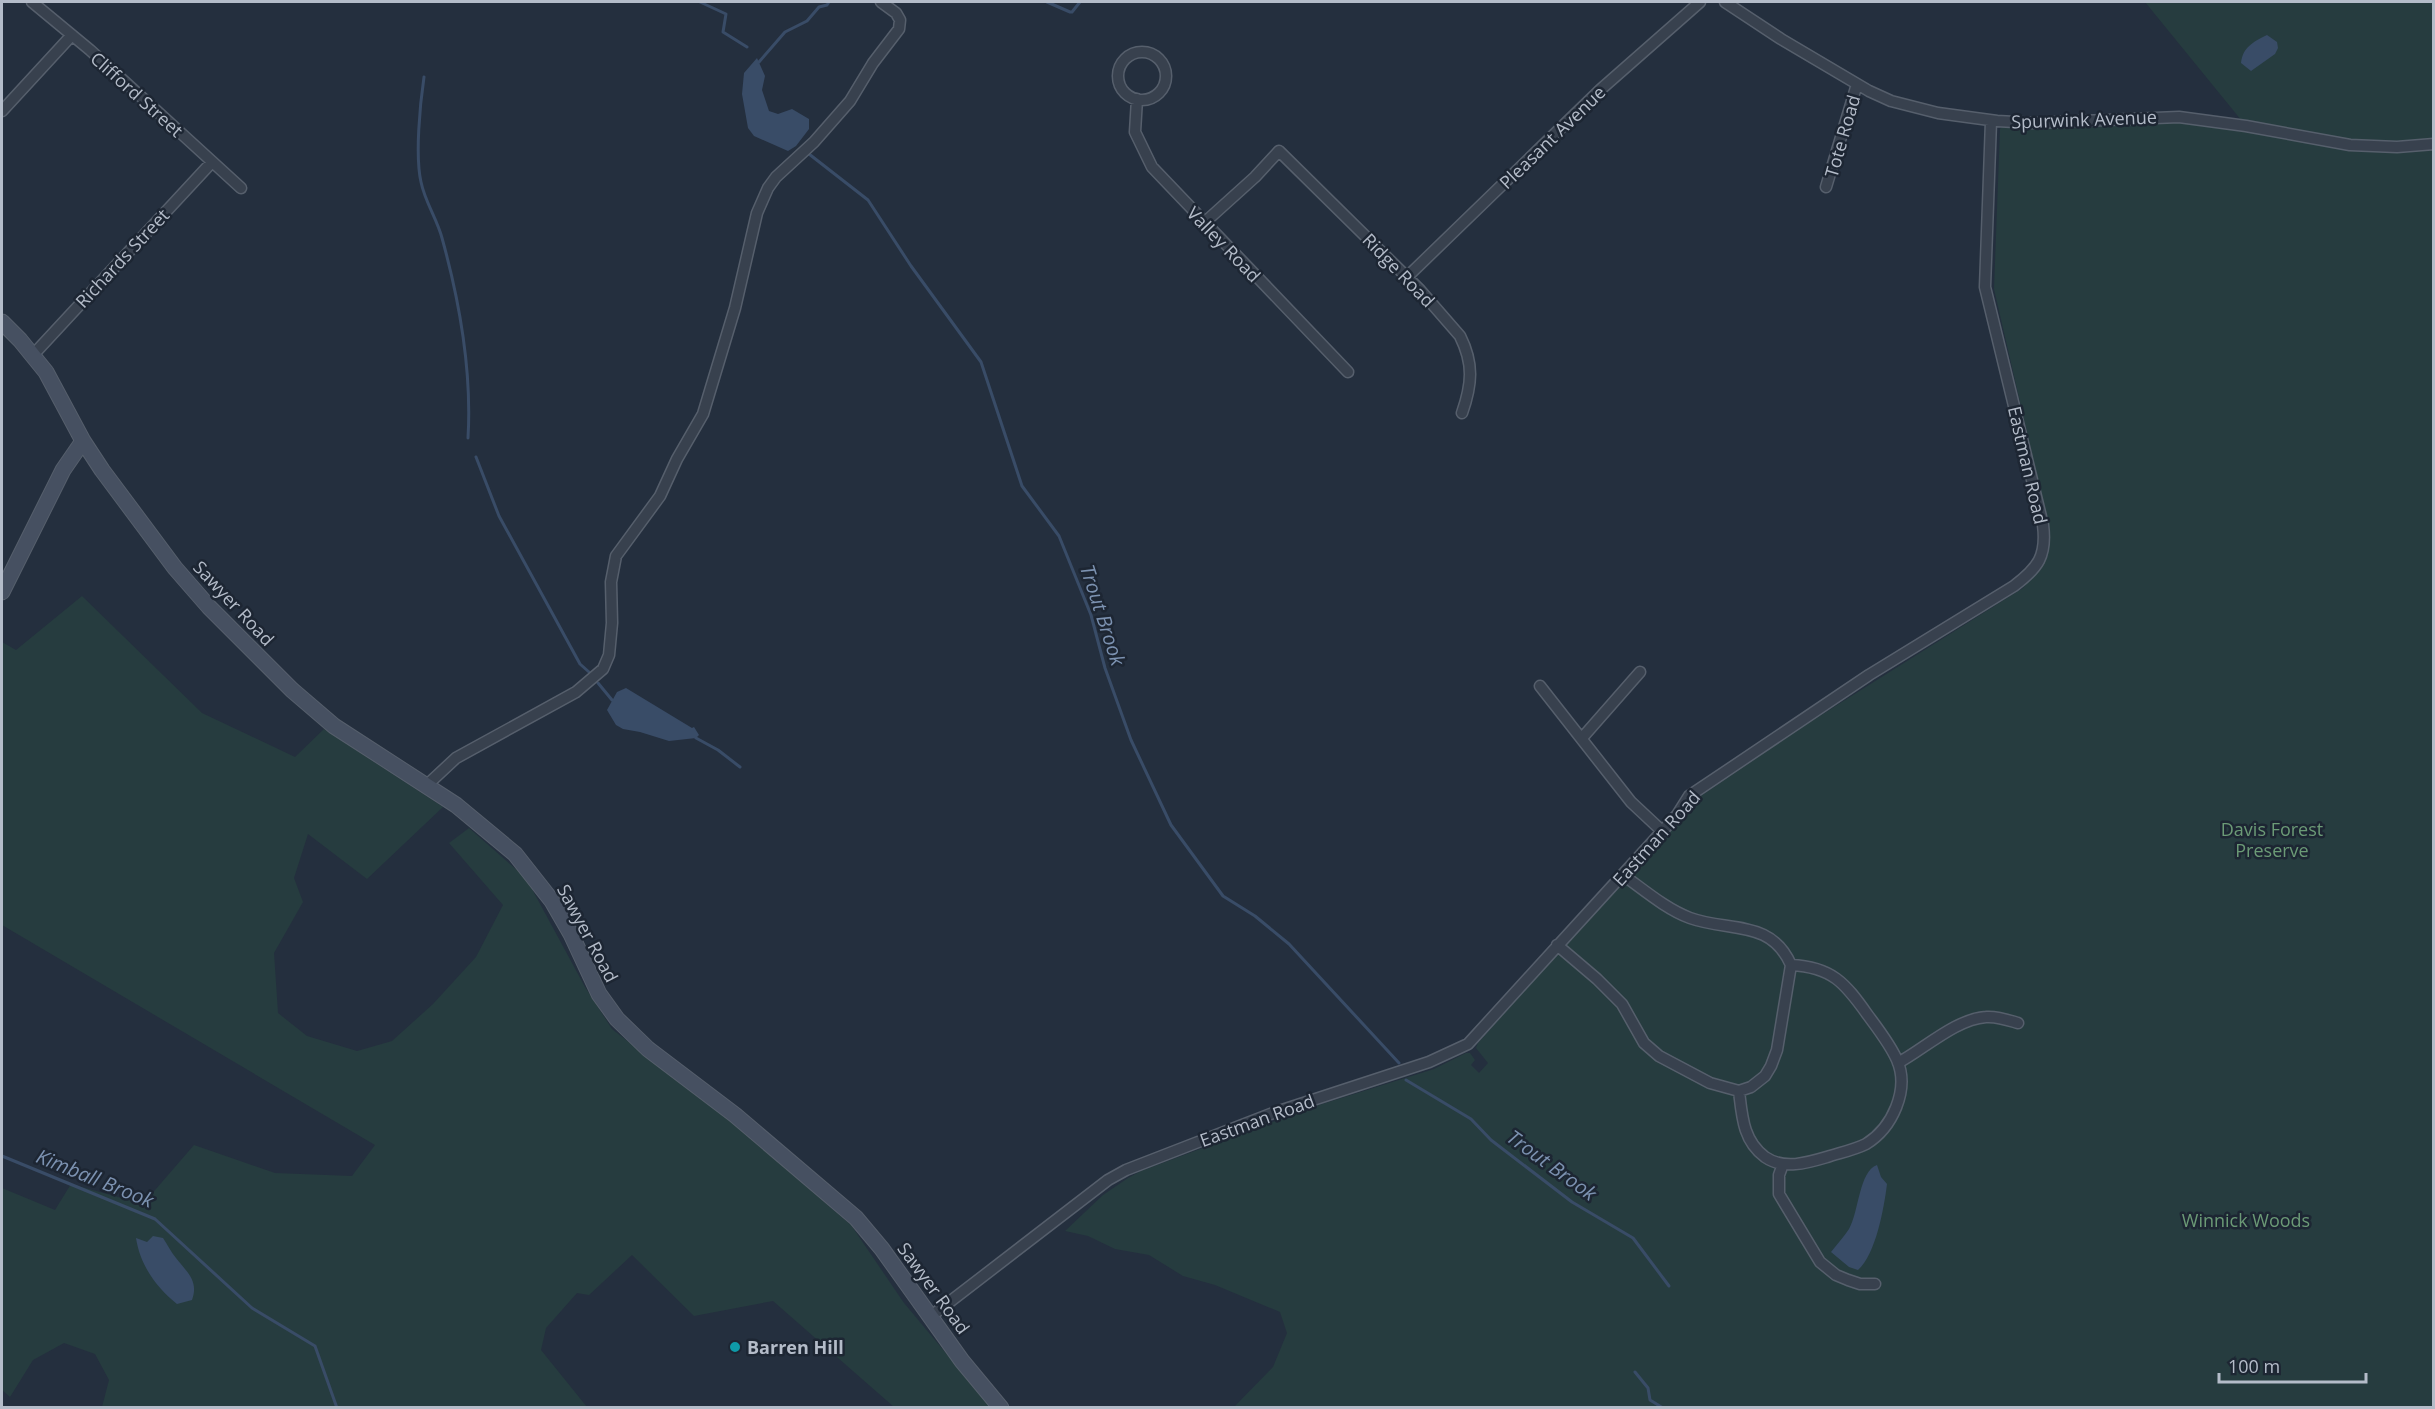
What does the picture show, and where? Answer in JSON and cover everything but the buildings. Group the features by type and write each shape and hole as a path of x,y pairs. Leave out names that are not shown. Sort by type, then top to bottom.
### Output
{"street":[{"name":"Clifford Street","path":"32,2 72,35 241,188"},
{"path":"427,785 456,758 576,692 603,669 609,655 612,623 610,582 615,556 660,496 676,459 703,414 730,328 757,213 768,188 776,177 814,142 850,101 873,63 899,29 900,20 896,13 881,2"},
{"name":"Pleasant Avenue","path":"1407,277 1583,106 1700,2"},
{"name":"Spurwink Avenue","path":"1725,2 1857,84 1891,101 1914,108 1991,121 2033,123 2179,117 2246,126 2350,145 2385,147 2433,144"},
{"path":"2,111 72,35"},
{"path":"1142,51 1154,54 1162,62 1166,71 1166,81 1157,95 1150,99 1137,99 1129,96 1119,84 1120,66 1132,54 1142,51"},
{"name":"Tote Road","path":"1826,187 1857,84"},
{"name":"Valley Road","path":"1137,99 1135,132 1137,141 1152,168 1348,372"},
{"name":"Eastman Road","path":"930,1317 1108,1180 1126,1170 1273,1113 1429,1062 1468,1044 1677,815 1689,796 1869,675 2030,574 2040,559 2045,542 2042,519 1985,286 1991,121"},
{"name":"Ridge Road","path":"1204,223 1255,177 1279,151 1407,277 1454,328 1465,345 1470,362 1470,388 1462,413"},
{"name":"Richards Street","path":"33,355 212,162"},
{"name":"Sawyer Road","path":"2,322 33,355 57,388 82,439 131,511 175,568 246,646 334,726 427,785 500,839 536,878 571,934 599,994 617,1019 648,1049 735,1115 856,1218 882,1249 962,1361 1001,1407"},
{"path":"2,592 63,470 82,439"},
{"path":"1582,738 1640,672"},
{"path":"1540,686 1631,802 1662,831"},
{"path":"1557,945 1622,1004 1644,1043 1659,1056 1710,1083 1739,1091 1751,1087 1765,1076 1778,1050 1791,965 1787,956 1772,939 1745,928 1705,923 1688,917 1664,904 1623,875"},
{"path":"1739,1091 1743,1125 1750,1142 1766,1157 1784,1164 1804,1164 1864,1145 1886,1126 1899,1101 1901,1085 1899,1063 1891,1047 1848,987 1830,973 1808,965 1791,965"},
{"path":"1899,1063 1959,1026 1977,1018 1988,1016 2018,1023"},
{"path":"1784,1164 1779,1175 1779,1194 1820,1262 1848,1281 1875,1284"}],"green space":[{"path":"2145,2 2433,2 2433,1407 1234,1407 1273,1367 1287,1333 1280,1312 1215,1285 1183,1276 1149,1255 1115,1249 1088,1236 1065,1231 1103,1195 1141,1171 1316,1106 1434,1069 1466,1053 1470,1053 1475,1060 1471,1065 1479,1073 1488,1063 1476,1048 1478,1043 1677,815 1692,802 1807,724 2023,588 2041,560 2047,544 2049,528 1994,289 2000,129 2002,126 2174,122 2246,126"},
{"path":"82,596 202,713 295,757 324,729 443,807 367,879 308,834 294,878 303,902 274,953 278,1013 307,1036 357,1051 392,1041 433,1004 476,957 503,905 449,843 469,828 526,878 585,987 612,1029 731,1122 851,1225 904,1303 991,1407 894,1407 773,1301 694,1316 632,1255 589,1295 577,1293 546,1328 541,1350 587,1407 102,1407 109,1380 95,1354 64,1343 33,1360 10,1397 2,1390 2,1188 55,1210 71,1184 143,1204 194,1145 275,1173 352,1176 375,1145 2,925 2,642 16,650"}],"water":[{"path":"2267,35 2277,42 2278,48 2275,54 2251,71 2241,63 2242,57 2246,49"},
{"path":"757,58 765,76 762,90 769,111 778,114 792,109 809,119 809,129 796,146 788,151 754,136 748,128 742,94 744,73"},
{"path":"626,688 692,728 694,727 699,735 696,738 669,741 623,729 616,725 607,710 617,692"},
{"path":"1877,1165 1881,1177 1887,1184 1884,1205 1870,1253 1858,1270 1849,1267 1831,1252 1849,1229 1866,1175"},
{"path":"153,1236 163,1238 174,1256 188,1272 194,1287 192,1300 177,1304 150,1275 141,1257 136,1238 147,1242"}],"waterway":[{"name":"Trout Brook","path":"700,2 726,14 723,32 747,47"},
{"path":"759,62 785,32 807,21 819,7 829,2"},
{"path":"1047,2 1070,12 1080,2"},
{"path":"424,77 419,130 419,171 425,197 442,238 459,312 468,388 468,438"},
{"name":"Trout Brook","path":"809,154 868,200 911,266 981,362 1022,486 1059,536 1091,615 1105,668 1131,740 1171,825 1223,896 1255,916 1289,944 1399,1063"},
{"path":"476,457 499,516 580,664 589,672"},
{"path":"598,683 612,700"},
{"path":"696,738 718,750 740,767"},
{"name":"Trout Brook","path":"1406,1080 1471,1119 1491,1140 1572,1202 1633,1238 1669,1286"},
{"name":"Kimball Brook","path":"2,1156 155,1219 252,1308 315,1346 337,1408"},
{"path":"1635,1372 1648,1388 1650,1400 1663,1408"}],"place":[{"name":"Barren Hill","path":"735,1347"}],"park label":[{"name":"Davis Forest Preserve","path":"2272,839"},
{"name":"Winnick Woods","path":"2246,1220"}]}
